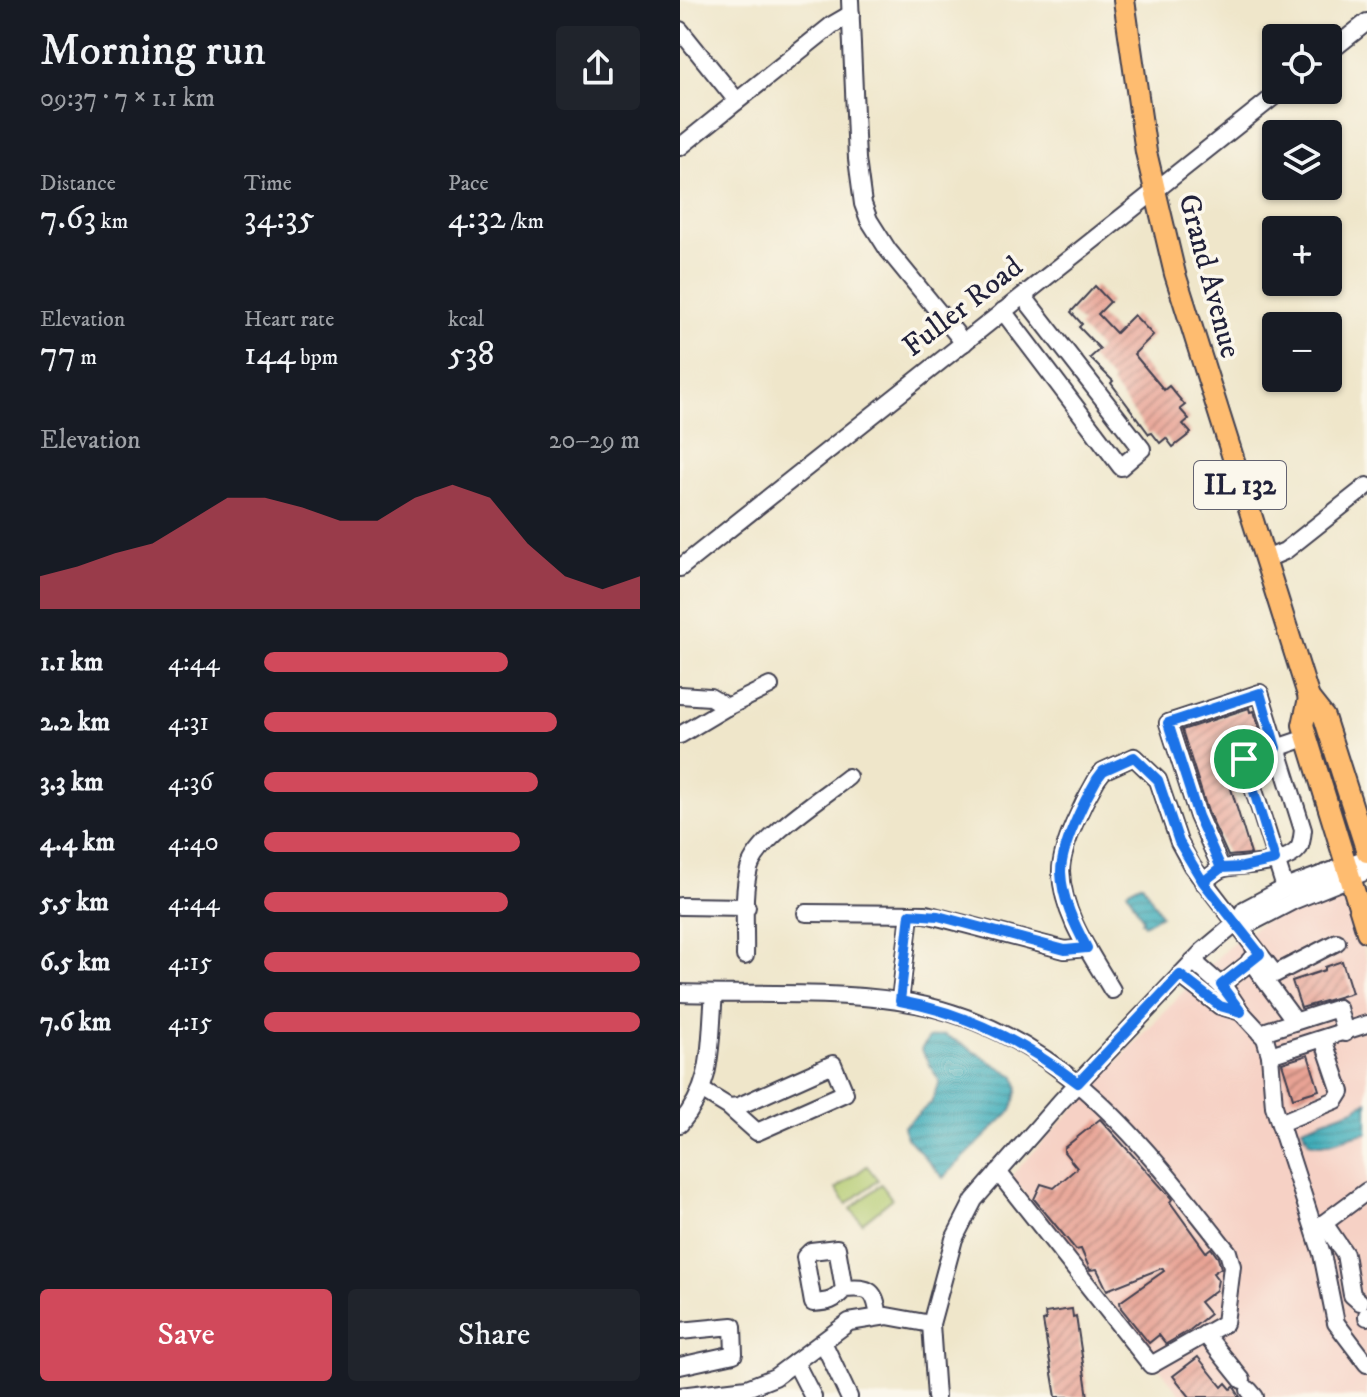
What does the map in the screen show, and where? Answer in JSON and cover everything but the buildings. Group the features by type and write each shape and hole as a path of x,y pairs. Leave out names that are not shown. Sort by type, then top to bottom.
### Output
{"main road":[{"name":"Grand Avenue","path":"1124,0 1139,112 1155,191 1190,325 1309,698 1324,717 1361,821 1367,855"},
{"name":"Grand Avenue","path":"1309,698 1303,725 1306,738 1354,872 1367,932"}],"street":[{"path":"680,147 851,7"},
{"path":"851,7 857,159 863,204 888,250 964,343"},
{"path":"1342,42 1367,22"},
{"path":"680,30 737,101"},
{"name":"Fuller Road","path":"680,568 1264,104"},
{"path":"1003,311 1121,467 1142,449 1023,296"},
{"path":"1054,378 1074,361"},
{"path":"1264,560 1285,551 1367,486"},
{"path":"680,735 770,686"},
{"path":"1203,882 1221,868 1275,860 1292,854 1301,846 1303,830 1260,693 1168,723 1198,816 1221,868"},
{"path":"680,695 710,697 727,707"},
{"path":"1285,888 1244,759 1306,738"},
{"path":"1112,990 1069,911 1061,874 1062,863 1072,832 1097,779 1103,771 1134,757 1158,780 1179,842 1234,925 1250,960 1295,1021"},
{"path":"745,956 748,877 754,855 769,839 848,777"},
{"path":"1234,925 1249,924 1354,872 1367,855"},
{"path":"936,1397 931,1324 954,1239 966,1211 1078,1083 1193,961 1234,925 1245,909 1285,888 1354,872"},
{"path":"680,906 747,907"},
{"path":"806,913 938,916 1065,950 1087,948"},
{"path":"900,1001 910,914"},
{"path":"1250,960 1275,974 1337,942"},
{"path":"1221,985 1250,960"},
{"path":"1193,961 1221,985 1265,1038 1270,1055 1274,1106 1320,1227 1322,1254 1336,1323 1362,1346 1367,1364"},
{"path":"1180,975 1220,1006 1241,1012"},
{"path":"680,993 900,1001 956,1015 1008,1036 1092,1093 1154,1158 1228,1252 1232,1266 1225,1323 1151,1365 998,1172"},
{"path":"680,1124 703,1091 714,994"},
{"path":"1260,1033 1338,1008 1345,1033"},
{"path":"1270,1055 1366,1026"},
{"path":"1280,1123 1336,1100 1341,1092 1323,1039"},
{"path":"703,1091 729,1107 757,1132 845,1093 833,1064 739,1106 729,1107"},
{"path":"1320,1227 1367,1191"},
{"path":"1320,1227 1345,1254 1352,1295 1365,1308 1336,1323"},
{"path":"844,1289 864,1287 872,1292 879,1317"},
{"path":"680,1331 733,1326 734,1354 684,1366 689,1396 747,1388 775,1377 849,1322 887,1316 931,1324"},
{"path":"1205,1334 1249,1389"},
{"path":"823,1342 849,1397"},
{"path":"795,1362 813,1397"}],"shaded area":[{"path":"1333,894 1341,895 1347,902 1367,962 1367,1397 1182,1397 1011,1176 1229,946 1267,919"}],"green space":[{"path":"867,1166 878,1180 847,1204 836,1189"},
{"path":"881,1184 892,1199 862,1223 851,1209"}],"water":[{"path":"1142,883 1161,915 1144,925 1127,891"},
{"path":"944,1035 1015,1076 1018,1087 1013,1109 943,1178 906,1136 903,1127 932,1102 939,1081 921,1049 929,1038"},
{"path":"1367,1101 1367,1133 1331,1143 1309,1142 1302,1128 1354,1109"}],"route":[{"path":"1244,759 1275,860 1221,868 1210,877 1203,882 1179,842 1158,780 1134,757 1103,771 1097,779 1072,832 1062,863 1061,874 1069,911 1087,948 1065,950 938,916 910,914 900,1001 956,1015 1008,1036 1078,1083 1180,975 1220,1006 1241,1012 1221,985 1260,954 1203,882 1221,868 1198,816 1168,723 1260,693 1276,748 1244,759"}]}
